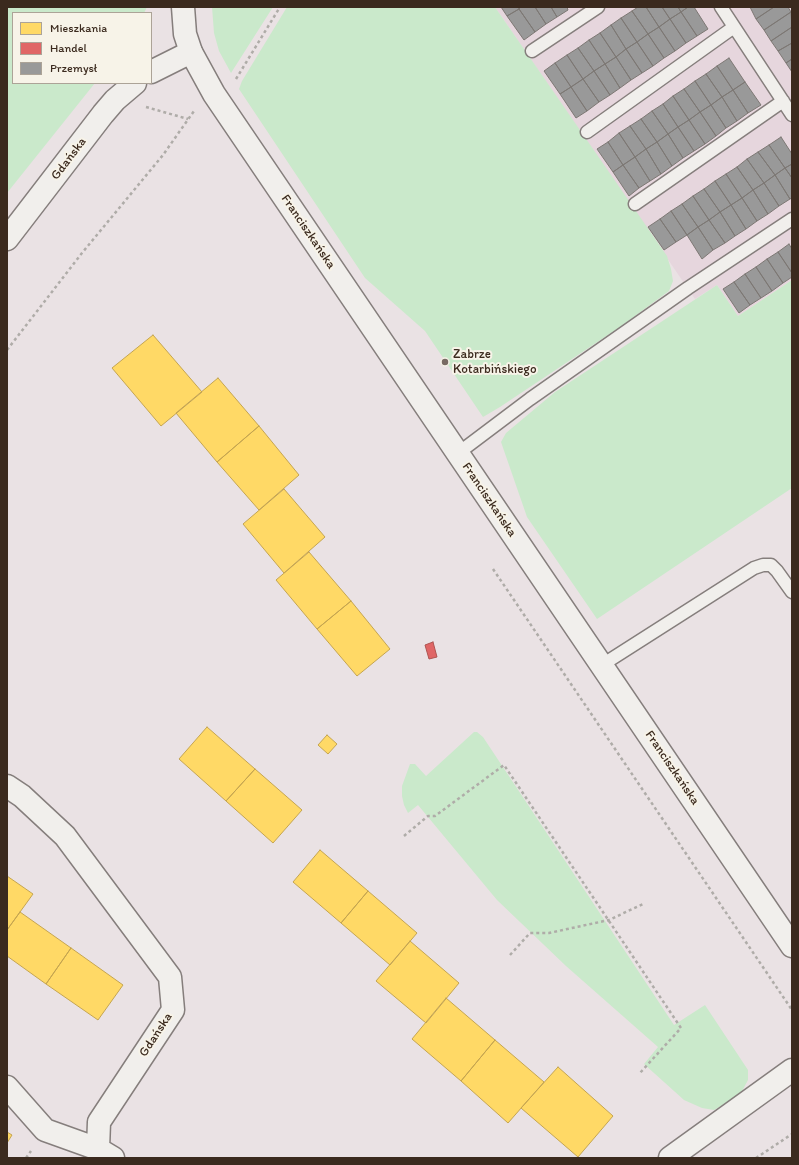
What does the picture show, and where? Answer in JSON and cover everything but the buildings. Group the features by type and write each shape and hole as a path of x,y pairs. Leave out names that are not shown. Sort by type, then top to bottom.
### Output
{"street":[{"path":"152,71 190,52 185,34 183,7"},
{"name":"Franciszkańska","path":"190,52 214,94 792,946"},
{"name":"Gdańska","path":"7,240 103,114 132,85"},
{"name":"Gdańska","path":"7,786 22,796 65,836 170,976 173,1010 99,1122 105,1153"},
{"path":"670,1158 792,1070"},
{"name":"Gdańska","path":"7,1086 45,1130 105,1153"}],"lane":[{"path":"532,51 598,7"},
{"path":"721,7 792,115"},
{"path":"587,132 734,27"},
{"path":"635,204 783,101"},
{"path":"457,454 536,394 688,288 792,219"},
{"path":"602,665 754,568 763,565 771,565 778,570 792,592"}],"path":[{"path":"7,350 82,253 163,155 198,105 236,79 280,7"},
{"path":"132,85 145,106 188,120"},
{"path":"493,569 792,1010"},
{"path":"404,836 428,816 436,816 504,765 681,1028 639,1074"},
{"path":"510,955 530,933 549,933 609,920 643,904"},
{"path":"756,1158 792,1134"}],"shaded area":[{"path":"495,7 790,7 792,10 792,280 738,316 717,285 695,299"}],"green space":[{"path":"7,7 147,7 144,12 12,12 12,84 94,84 7,193"},
{"path":"212,7 273,7 231,73 219,51 214,33"},
{"path":"287,7 495,7 667,256 673,281 669,291 620,327 483,417 425,331 365,278 239,89 242,81"},
{"path":"792,280 792,488 597,619 527,517 501,442 506,433 555,392 717,285 738,316"},
{"path":"474,732 477,732 483,737 674,1025 705,1005 748,1070 748,1080 740,1095 714,1110 702,1108 684,1100 644,1064 658,1047 566,966 497,900 418,805 408,813 402,796 402,786 410,764 415,764 426,776"}],"place":[{"name":"Zabrze Kotarbińskiego","path":"445,362"}]}
